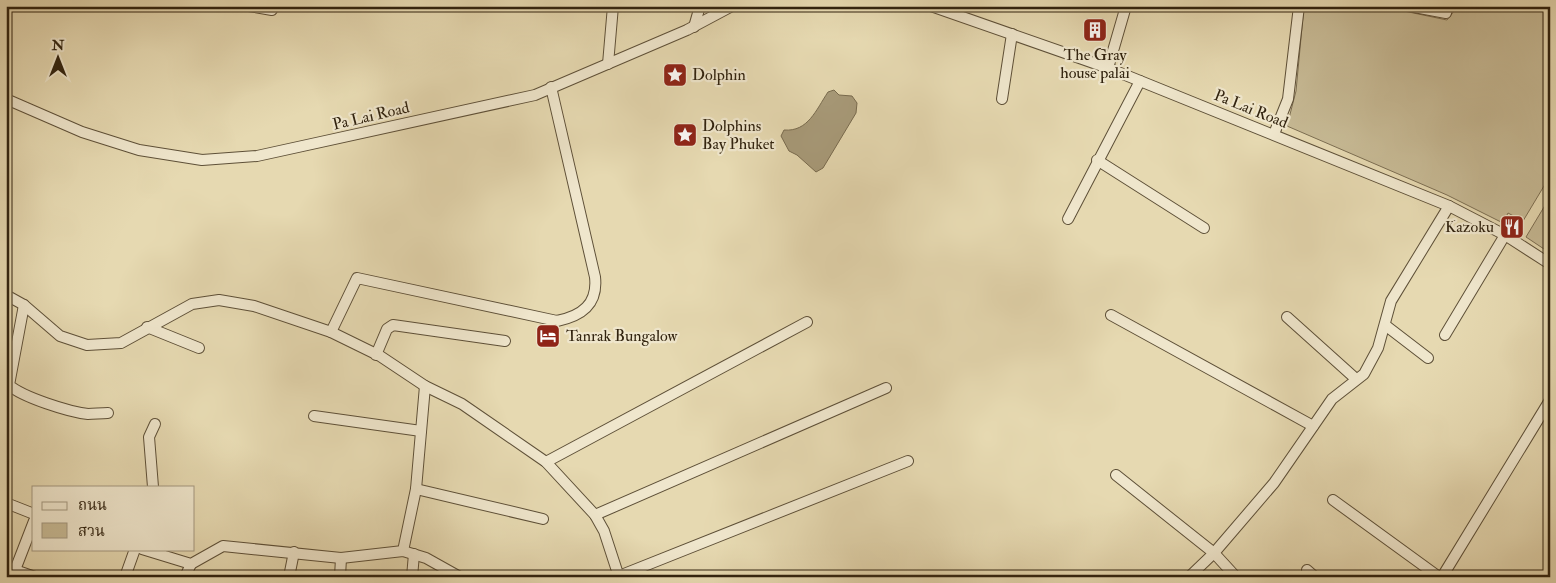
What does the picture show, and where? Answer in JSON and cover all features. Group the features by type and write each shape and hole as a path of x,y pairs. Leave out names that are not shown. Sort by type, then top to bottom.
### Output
{"street":[{"path":"249,6 272,10 272,6"},
{"path":"608,64 613,6"},
{"path":"694,27 700,6"},
{"name":"Pa Lai Road","path":"6,99 82,132 139,150 202,160 257,156 534,95 694,27 732,6"},
{"name":"Pa Lai Road","path":"931,6 1108,68 1449,206 1506,235 1550,264"},
{"path":"1108,68 1126,6"},
{"path":"1274,134 1288,99 1299,6"},
{"path":"1409,6 1446,14 1448,6"},
{"path":"1002,99 1012,34"},
{"path":"1068,219 1097,160 1140,81"},
{"path":"331,332 357,278 557,321 570,318 585,311 594,289 595,276 551,87"},
{"path":"1097,160 1204,228"},
{"path":"1189,577 1214,553 1274,483 1332,399 1364,374 1378,348 1391,302 1449,206"},
{"path":"1445,335 1506,235"},
{"path":"6,295 24,305 60,336 86,346 121,343 147,327 192,304 219,300 254,306 331,332 376,355 425,386 462,404 546,462 595,515 604,531 619,577 908,461"},
{"path":"24,305 9,385 31,397 71,410 88,414 108,413"},
{"path":"1111,315 1313,426"},
{"path":"1287,316 1356,379"},
{"path":"546,462 807,322"},
{"path":"376,355 387,329 393,325 505,341"},
{"path":"1385,325 1428,358"},
{"path":"147,327 199,348"},
{"path":"403,551 416,489 425,386"},
{"path":"595,515 886,388"},
{"path":"1333,500 1441,577 1550,400"},
{"path":"314,416 421,431"},
{"path":"153,486 150,438 155,424"},
{"path":"1116,475 1214,553 1236,577"},
{"path":"416,489 543,519"},
{"path":"6,504 32,513"},
{"path":"32,525 11,568 35,577"},
{"path":"185,577 191,564 223,546 341,558 403,551 426,558 460,577"},
{"path":"125,577 136,550"},
{"path":"145,550 191,564"},
{"path":"289,577 294,552"},
{"path":"412,577 414,554"},
{"path":"340,577 341,558"}],"green space":[{"path":"1304,6 1380,6 1447,20 1458,6 1550,6 1550,176 1523,221 1508,213 1503,223 1447,195 1287,126 1296,91"},
{"path":"1547,202 1550,204 1550,253 1526,237"}],"shaded area":[{"path":"834,90 839,95 852,96 857,103 856,113 823,168 816,172 797,155 789,151 781,136 784,130 792,130 805,124 828,92"}],"place":[{"name":"The Gray house palai","path":"1095,30"},
{"name":"Dolphin","path":"675,75"},
{"name":"Dolphins Bay Phuket","path":"685,135"},
{"name":"Kazoku","path":"1512,227"},
{"name":"Tanrak Bungalow","path":"548,336"}]}
